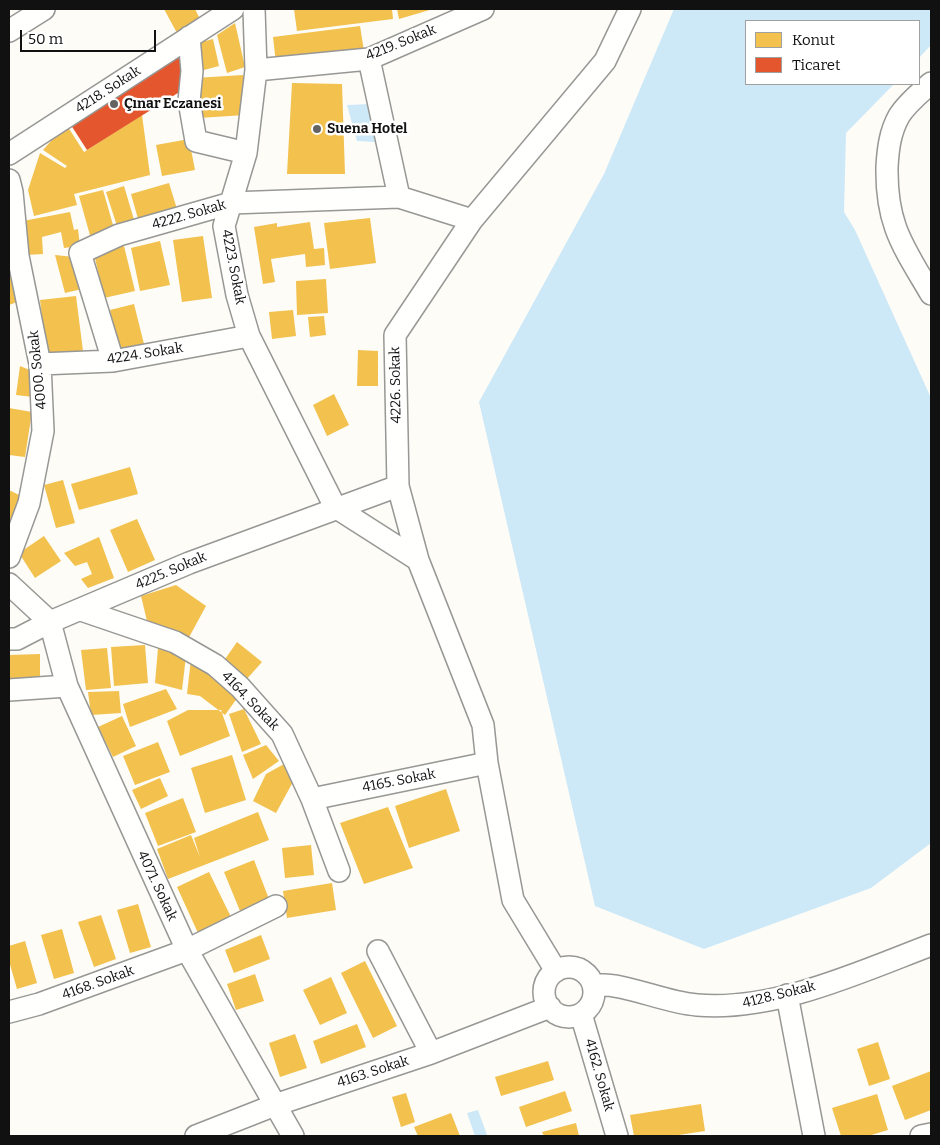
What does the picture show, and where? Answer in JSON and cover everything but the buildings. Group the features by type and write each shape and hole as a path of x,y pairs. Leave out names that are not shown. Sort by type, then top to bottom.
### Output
{"street":[{"path":"9,31 44,9"},
{"name":"4218. Sokak","path":"9,154 232,9"},
{"name":"4223. Sokak","path":"254,9 256,70 246,154 224,226 237,295 249,336 335,507"},
{"name":"4219. Sokak","path":"256,70 369,59 483,9"},
{"name":"4226. Sokak","path":"487,763 483,725 418,560 398,486 395,335 472,220 605,62 630,9"},
{"path":"190,37 192,71 189,101 196,141 246,154"},
{"path":"369,59 399,197"},
{"path":"929,285 898,237 890,217 886,196 888,150 892,131 900,115 910,102 931,83"},
{"name":"4000. Sokak","path":"9,180 12,192 18,256 40,364 43,431 29,503 9,557"},
{"name":"4222. Sokak","path":"113,361 80,253 120,235 231,203 399,197 472,220"},
{"name":"4224. Sokak","path":"40,364 113,361 249,336"},
{"name":"4225. Sokak","path":"9,639 17,639 50,622 189,563 335,507 398,486"},
{"path":"335,507 418,560"},
{"path":"9,584 50,622"},
{"name":"4164. Sokak","path":"81,610 175,642 215,666 240,687 282,734 312,799 339,871"},
{"name":"4071. Sokak","path":"50,622 67,686 187,950 293,1136"},
{"path":"9,690 67,686"},
{"path":"487,763 513,900 556,971"},
{"name":"4165. Sokak","path":"312,799 487,763"},
{"name":"4168. Sokak","path":"9,1012 39,1004 187,950 276,906"},
{"name":"4128. Sokak","path":"594,984 619,985 655,998 698,1005 728,1006 787,995 931,946"},
{"path":"378,951 431,1053"},
{"path":"563,968 578,969 585,973 594,984 592,1002 581,1014 564,1016 550,1007 544,991 546,983 556,971 563,968"},
{"path":"787,995 814,1136"},
{"name":"4163. Sokak","path":"196,1136 275,1105 431,1053 550,1007"},
{"name":"4162. Sokak","path":"581,1014 617,1136"},
{"path":"921,1136 931,1134"}],"water":[{"path":"674,9 931,9 931,45 920,57 920,20 745,20 745,85 893,85 846,133 844,212 855,230 931,398 931,843 871,888 704,949 595,906 479,402 604,174"},
{"path":"371,104 375,142 357,141 347,105"},
{"path":"478,1110 487,1135 475,1136 467,1113"}],"place":[{"name":"Çınar Eczanesi","path":"114,104"},
{"name":"Suena Hotel","path":"317,129"}]}
